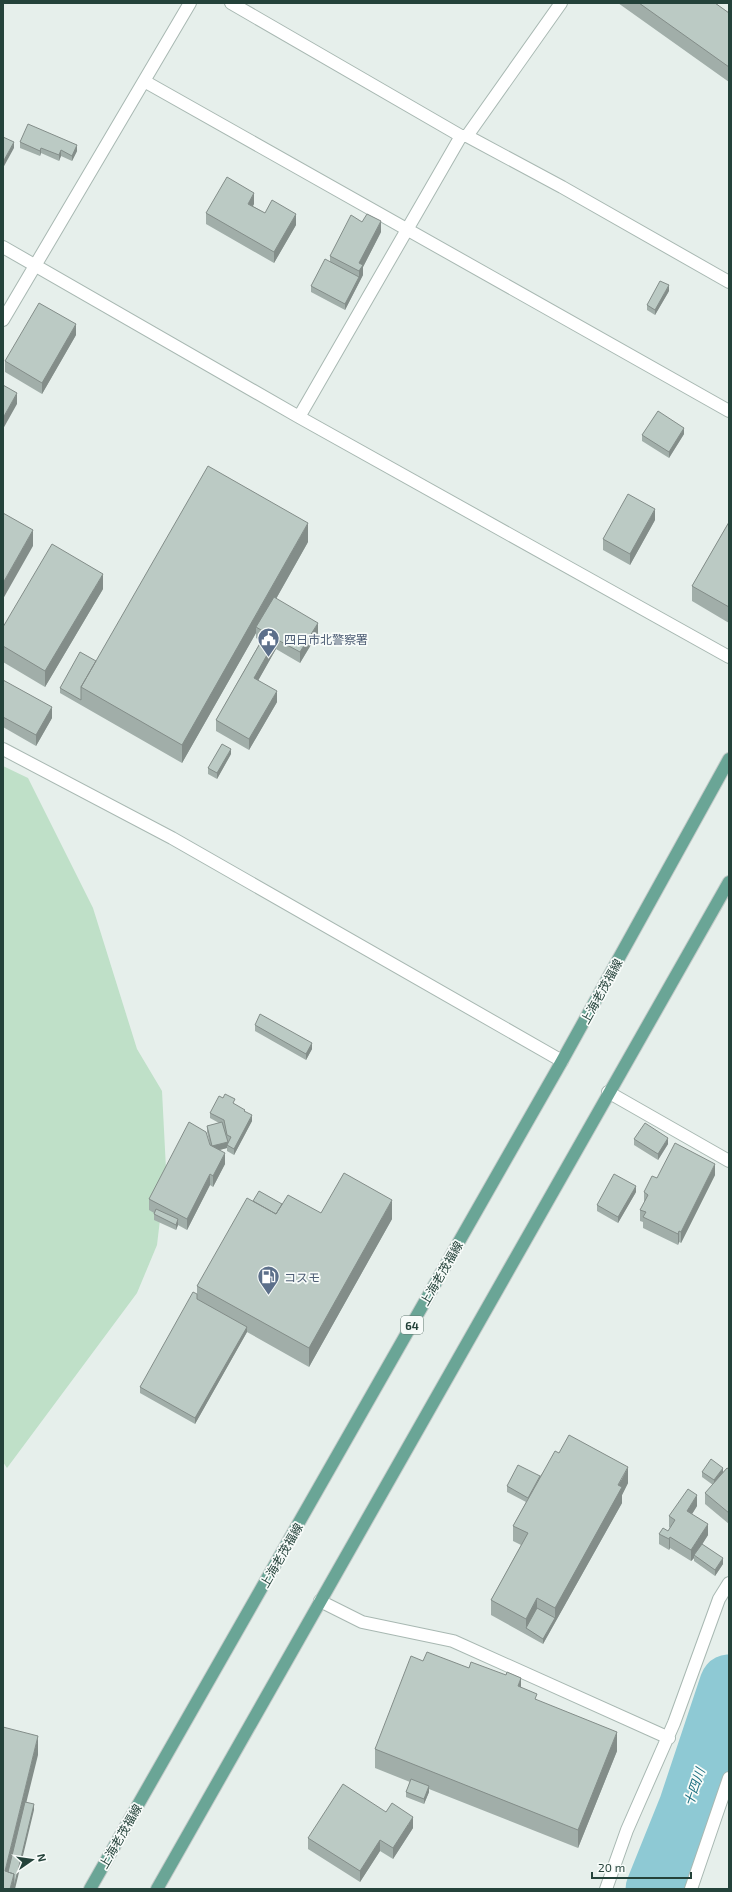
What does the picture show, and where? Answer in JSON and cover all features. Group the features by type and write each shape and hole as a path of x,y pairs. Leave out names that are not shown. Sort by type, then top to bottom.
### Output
{"main road":[{"name":"上海老茂福線","path":"90,1889 562,1061 729,759"},
{"path":"157,1889 608,1092 729,882"}],"street":[{"path":"3,320 190,3"},
{"path":"231,3 464,136 562,187 729,282"},
{"path":"299,417 464,136 561,3"},
{"path":"144,81 729,411"},
{"path":"3,247 299,417 729,657"},
{"path":"3,749 172,838 562,1061"},
{"path":"608,1092 729,1161"},
{"path":"606,1889 627,1830 669,1738 719,1599 729,1583"},
{"path":"320,1601 362,1622 453,1641 669,1738"},
{"path":"691,1889 729,1778"}],"green space":[{"path":"3,766 28,778 93,908 137,1049 162,1091 166,1169 157,1245 137,1293 7,1468 3,1462"}],"building":[{"path":"639,3 715,3 729,13 729,67"},
{"path":"28,124 77,145 72,156 61,150 59,155 41,148 40,151 20,142"},
{"path":"3,137 14,142 3,162"},
{"path":"227,177 254,193 248,204 265,213 272,200 296,214 274,252 206,213"},
{"path":"367,214 381,221 359,263 363,265 359,271 330,256 351,215 362,222"},
{"path":"325,259 359,277 345,304 311,286"},
{"path":"660,281 669,285 655,310 647,305"},
{"path":"39,303 76,324 42,383 5,361"},
{"path":"3,385 17,393 3,418"},
{"path":"658,411 684,428 669,452 642,435"},
{"path":"208,466 308,523 182,745 81,687"},
{"path":"628,494 655,509 630,554 603,539"},
{"path":"3,513 33,530 3,583"},
{"path":"729,522 729,607 692,586"},
{"path":"52,544 103,574 45,671 3,646 3,627"},
{"path":"274,597 318,623 300,652 276,639 254,678 277,691 249,739 216,720 266,633 256,627"},
{"path":"80,652 96,661 81,687 81,700 60,688"},
{"path":"3,680 52,707 36,735 3,717"},
{"path":"222,744 231,749 217,773 208,768"},
{"path":"260,1014 312,1043 306,1054 255,1025"},
{"path":"225,1094 235,1099 233,1103 252,1115 234,1149 227,1145 231,1137 227,1135 224,1120 210,1113 219,1096 223,1098"},
{"path":"189,1122 206,1132 210,1145 225,1153 213,1176 210,1174 187,1219 149,1199"},
{"path":"222,1122 228,1142 212,1146 207,1126"},
{"path":"645,1123 668,1138 658,1154 634,1139"},
{"path":"675,1143 715,1164 681,1232 679,1231 678,1234 643,1217 646,1212 640,1210 648,1195 644,1192 652,1176 657,1178"},
{"path":"344,1173 392,1200 309,1348 197,1286 247,1198 276,1214 288,1195 321,1213"},
{"path":"614,1174 636,1186 618,1217 597,1205"},
{"path":"259,1191 282,1204 276,1214 253,1201"},
{"path":"156,1209 178,1219 176,1225 154,1214"},
{"path":"193,1292 197,1294 197,1299 247,1327 195,1418 140,1387"},
{"path":"569,1435 628,1467 618,1485 622,1487 555,1608 537,1598 526,1619 491,1600 528,1533 513,1526 555,1451 559,1453"},
{"path":"711,1459 723,1468 714,1480 702,1472"},
{"path":"518,1465 540,1476 528,1498 507,1486"},
{"path":"727,1468 729,1469 729,1513 705,1493"},
{"path":"688,1489 697,1495 687,1511 708,1524 691,1550 670,1537 669,1539 659,1534 663,1528 668,1531 675,1520 669,1516"},
{"path":"702,1544 723,1558 715,1570 694,1555"},
{"path":"537,1608 555,1618 543,1639 526,1628"},
{"path":"427,1652 469,1668 471,1662 506,1675 507,1672 521,1678 518,1686 537,1694 535,1699 617,1732 578,1830 375,1749 411,1656 423,1661"},
{"path":"3,1727 38,1736 5,1871 14,1874 10,1889 3,1889"},
{"path":"411,1779 429,1786 424,1799 406,1792"},
{"path":"343,1784 386,1812 392,1803 413,1817 393,1848 380,1840 360,1871 308,1838"},
{"path":"25,1802 34,1804 14,1887 14,1874 8,1872"}],"waterway":[{"name":"十四川","path":"655,1889 688,1807 729,1684"}],"place":[{"name":"四日市北警察署","path":"268,658"},
{"name":"コスモ","path":"268,1296"}]}
